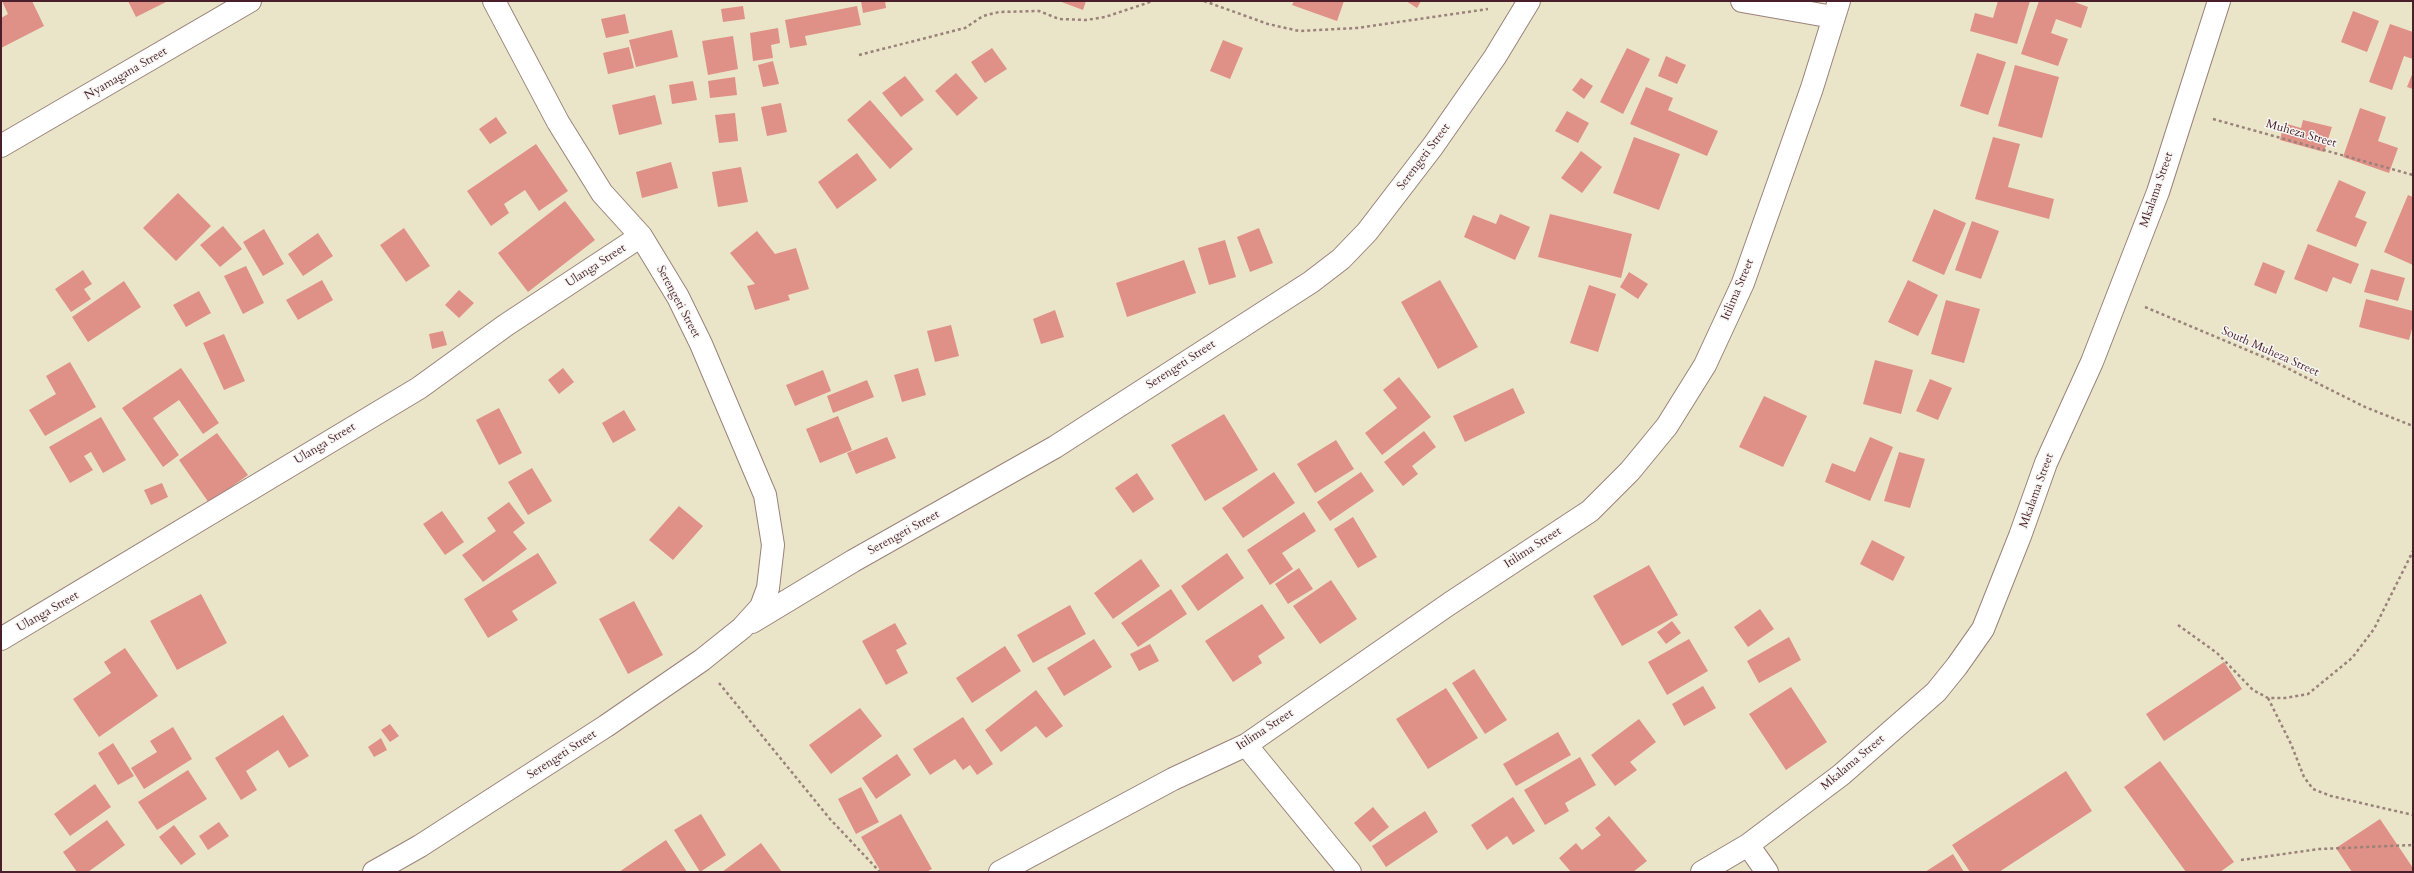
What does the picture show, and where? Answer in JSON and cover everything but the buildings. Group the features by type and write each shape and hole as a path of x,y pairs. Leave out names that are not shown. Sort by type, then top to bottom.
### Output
{"street":[{"name":"Nyamagana Street","path":"1,146 250,1"},
{"name":"Serengeti Street","path":"494,1 558,122 602,193 641,236 678,298 739,430 765,495 773,545 768,588 761,607 742,628"},
{"name":"Serengeti Street","path":"374,872 420,846 487,804 606,726 702,660 742,628 853,561 1055,448 1312,282 1341,259 1367,232 1433,146 1496,57 1529,1"},
{"name":"Itilima Street","path":"1000,872 1160,786 1246,745 1449,604 1590,511 1630,471 1667,426 1705,365 1742,283 1806,103 1836,9 1742,1"},
{"name":"Mkalama Street","path":"1702,872 1748,845 1841,775 1936,692 1957,666 1983,629 2020,536 2046,463 2092,362 2158,192 2219,1"},
{"name":"Ulanga Street","path":"1,639 419,388 506,326 641,236"},
{"path":"1246,745 1350,872"},
{"path":"1748,845 1767,872"}],"path":[{"path":"858,55 965,28 983,16 999,12 1039,11 1059,19 1086,20 1105,16 1153,1"},
{"path":"1204,1 1268,24 1299,31 1357,28 1456,15 1495,7"},
{"name":"Muheza Street","path":"2184,111 2413,175"},
{"name":"South Muheza Street","path":"2118,296 2273,361 2365,407 2413,426"},
{"path":"2178,625 2217,653 2253,690 2268,698 2286,698 2308,694 2352,658 2374,629 2413,551"},
{"path":"702,660 735,704 830,819 880,872"},
{"path":"2268,698 2291,744 2304,777 2313,789 2331,796 2413,815"},
{"path":"2241,860 2319,849 2413,845"}]}
